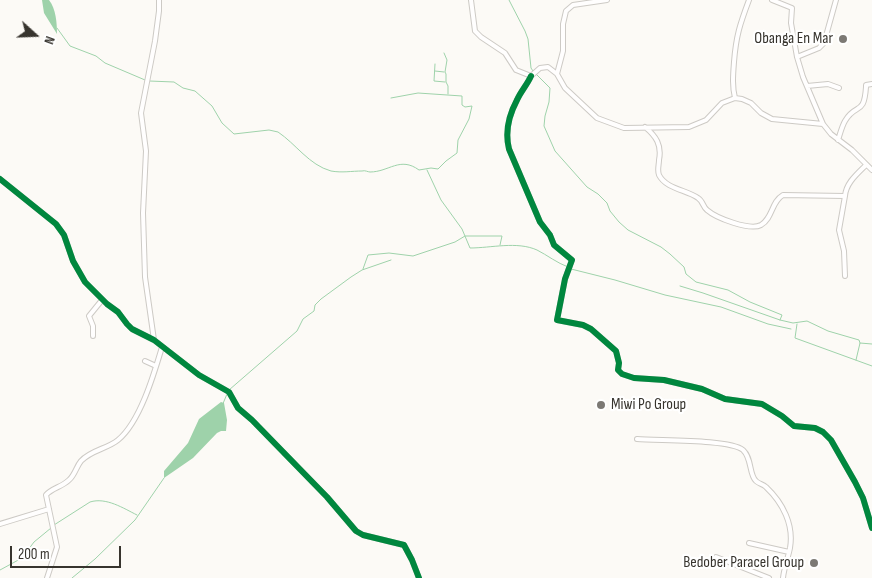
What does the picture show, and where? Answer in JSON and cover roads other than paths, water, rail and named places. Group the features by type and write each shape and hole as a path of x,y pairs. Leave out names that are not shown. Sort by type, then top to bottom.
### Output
{"street":[{"path":"154,340 145,277 143,205 146,151 141,113 157,29 159,0"},
{"path":"471,0 473,6 472,23 475,31 505,53 516,70 530,76"},
{"path":"557,74 563,51 563,24 566,10 573,5 607,0"},
{"path":"734,98 732,82 735,44 739,26 749,0"},
{"path":"772,0 792,8 791,23 797,58 823,124 830,134 856,153 872,170"},
{"path":"797,58 819,48 824,43 836,0"},
{"path":"823,124 772,119 742,99 734,98 722,103 706,120 692,127 669,129 622,128 597,118 565,88 557,74 544,67 530,76 517,100 512,112 507,138 509,149 540,222 550,235 554,245 572,260 565,279 557,320 591,328 616,351 619,363 618,370 622,374 634,378 664,380 702,389 725,399 762,404 794,426 815,428 823,432 832,440 855,482 865,503 872,528"},
{"path":"807,86 828,84 839,88"},
{"path":"838,140 846,120 865,102 866,85 872,84"},
{"path":"645,127 659,144 658,170 662,178 677,189 699,199 708,211 740,225 751,227 760,225 770,216 777,198 783,195 845,196"},
{"path":"845,276 844,251 839,230 845,196 847,186 866,165"},
{"path":"0,179 56,224 64,235 79,273 85,282 102,300 118,312 132,329 154,340 199,375 229,392 242,412 328,497 356,531 368,537 404,545 419,578"},
{"path":"92,336 93,326 89,316 102,300"},
{"path":"48,578 57,547 46,500 48,492 59,488 70,480 81,461 87,456 100,448 112,445 126,434 137,416 162,347"},
{"path":"145,361 156,366"},
{"path":"637,439 701,442 727,445 742,450 750,463 753,477 768,489 779,502 789,520 791,531 783,578"},
{"path":"0,524 48,509"},
{"path":"749,543 788,552"},
{"path":"716,558 769,578"}],"waterway":[{"path":"509,0 528,39 531,68 533,71"},
{"path":"57,28 70,46 96,56 105,63 145,80"},
{"path":"444,53 447,60 445,72 448,94"},
{"path":"435,64 434,81 445,82"},
{"path":"435,71 444,72"},
{"path":"536,74 550,88 544,126 555,151 587,187 607,203 610,211 619,222 628,230 661,247 670,254 684,267 686,274 696,282 728,290 750,302 782,315 780,320"},
{"path":"149,81 174,82 183,88 195,91 212,106 222,123 234,134 269,130 278,132 309,159 331,171 370,172 400,164 406,164 419,170 438,169 457,153 458,140 469,119 472,106 465,107 462,105 462,96 418,93 391,98"},
{"path":"427,170 441,200 462,229 470,248 513,245 529,247 568,267"},
{"path":"363,269 368,255 389,253 413,256 455,242 465,236 502,236 500,245"},
{"path":"229,390 297,331 303,319 314,311 315,305 321,299 362,270 391,260"},
{"path":"571,269 665,295 721,307 768,324 791,329"},
{"path":"680,286 780,320 793,323 807,321 828,331 859,340 860,343"},
{"path":"797,324 795,338 872,366"},
{"path":"856,360 860,343 872,344"},
{"path":"222,406 227,394"},
{"path":"72,578 95,559 135,520 164,478"},
{"path":"54,525 90,502 96,501 114,504 137,515"},
{"path":"0,570 22,558 34,542 51,528"}],"place":[{"name":"Obanga En Mar","path":"843,39"},
{"name":"Miwi Po Group","path":"601,405"},
{"name":"Bedober Paracel Group","path":"814,563"}]}
